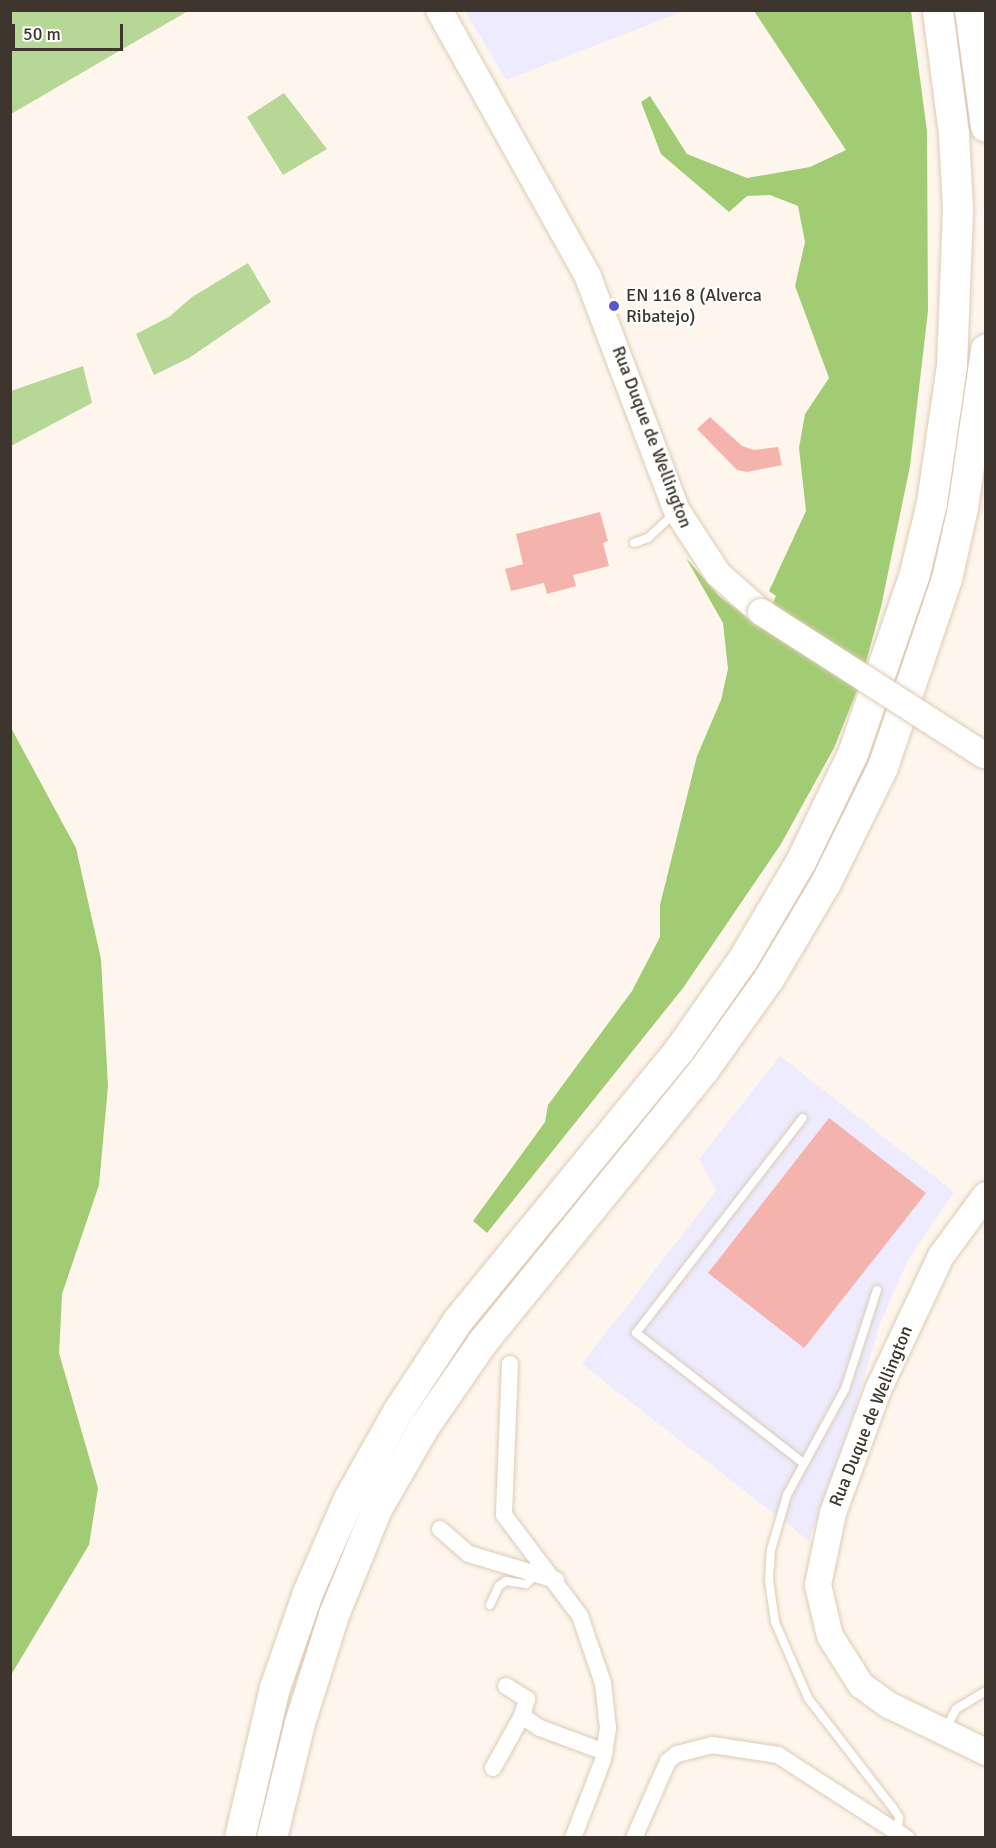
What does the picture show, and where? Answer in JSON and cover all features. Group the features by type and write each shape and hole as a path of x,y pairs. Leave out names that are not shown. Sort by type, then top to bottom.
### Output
{"highway":[{"path":"240,1838 275,1688 308,1593 349,1499 398,1412 458,1321 679,1051 736,969 801,862 853,754 915,574 932,503 952,366 958,210 953,123 938,10"},
{"path":"970,10 986,127"},
{"path":"272,1838 300,1723 334,1615 376,1509 425,1426 483,1342 704,1070 769,980 826,883 883,767 946,579 963,508 986,350"}],"main road":[{"name":"Rua Duque de Wellington","path":"439,10 588,277 677,511 718,574 761,612 985,756"},
{"name":"Rua Duque de Wellington","path":"986,1195 941,1256 898,1344 845,1475 824,1542 818,1578 820,1604 830,1636 854,1677 878,1698 986,1752"}],"street":[{"path":"510,1364 504,1515 556,1580 586,1627 603,1683 608,1728 605,1752 573,1838"},
{"path":"440,1528 469,1554 556,1580"},
{"path":"494,1768 522,1716 527,1699 506,1686"},
{"path":"522,1716 540,1728 605,1752"},
{"path":"634,1838 668,1761 677,1754 712,1745 778,1755 902,1835"}],"lane":[{"path":"634,543 648,538 677,511"},
{"path":"802,1462 636,1333 803,1118"},
{"path":"877,1290 844,1389 802,1462 787,1495 771,1550 769,1580 775,1622 808,1698 893,1808 899,1817 902,1835"},
{"path":"490,1605 499,1586 506,1581 526,1584 536,1575"},
{"path":"945,1731 956,1709 986,1691"}],"shaded area":[{"path":"465,11 684,11 506,80"},
{"path":"780,1056 954,1192 908,1260 880,1323 855,1409 809,1541 582,1364 716,1191 699,1159"}],"green space":[{"path":"11,10 188,10 188,11 11,114"},
{"path":"754,11 911,11 927,131 928,311 910,466 881,607 861,681 834,748 781,844 683,988 487,1233 473,1221 545,1122 548,1105 632,991 660,937 660,905 697,756 721,700 728,669 723,623 686,558 719,596 761,628 776,596 769,591 806,511 799,448 805,414 829,378 795,286 805,242 798,206 770,195 747,196 729,212 661,154 641,102 650,96 687,154 747,178 810,167 846,150"},
{"path":"284,93 327,149 283,175 247,117"},
{"path":"248,263 271,302 189,358 154,375 136,334 169,317 192,297"},
{"path":"83,366 92,403 11,446 11,391"},
{"path":"10,726 76,848 101,959 108,1086 99,1185 62,1294 59,1353 98,1488 89,1545 11,1675"}],"building":[{"path":"710,417 742,446 754,450 778,447 782,465 747,472 737,470 697,429"},
{"path":"600,512 608,541 603,543 609,566 573,575 576,586 547,594 544,583 511,591 505,569 523,564 516,534"},
{"path":"829,1118 926,1193 804,1348 708,1273"}],"place":[{"name":"EN 116 8 (Alverca Ribatejo)","path":"614,306"}]}
